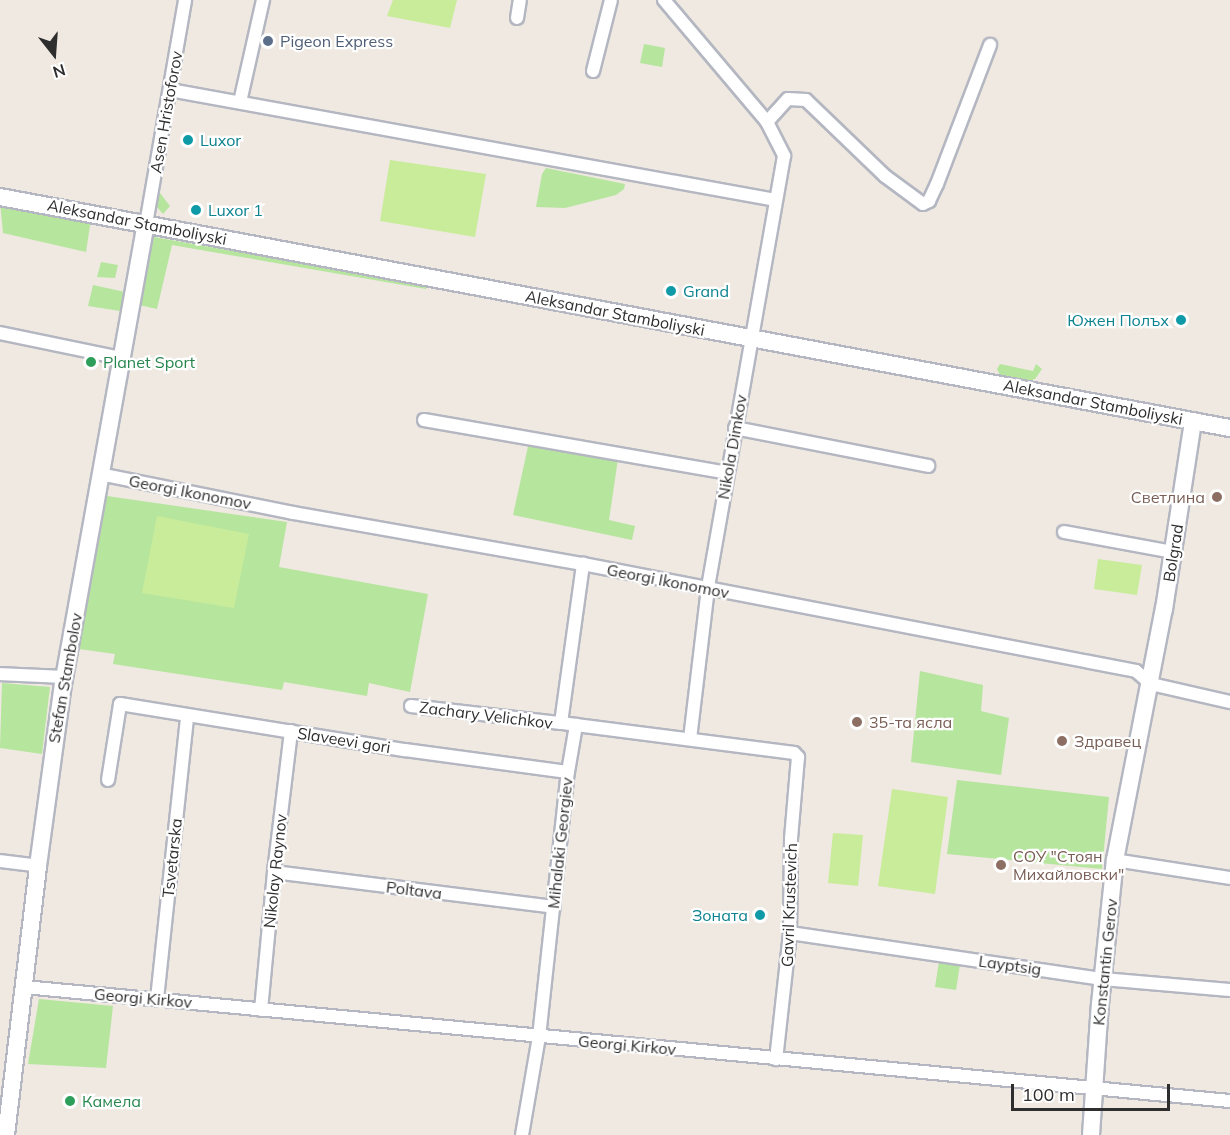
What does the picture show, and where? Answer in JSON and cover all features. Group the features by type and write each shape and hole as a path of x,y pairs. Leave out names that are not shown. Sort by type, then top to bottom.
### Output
{"street":[{"name":"Asen Hristoforov","path":"146,224 185,0"},
{"path":"240,102 263,0"},
{"path":"517,18 520,0"},
{"path":"593,71 611,0"},
{"path":"664,0 768,122 788,99 806,100 885,176 923,204 929,201 937,184 990,45"},
{"path":"170,90 775,200"},
{"name":"Nikola Dimkov","path":"690,739 708,588 784,156 768,122"},
{"name":"Aleksandar Stamboliyski","path":"0,197 1230,428"},
{"name":"Stefan Stambolov","path":"6,1135 38,866 64,677 146,224"},
{"path":"0,336 121,358"},
{"path":"424,420 727,473"},
{"name":"Bolgrad","path":"1151,684 1193,421"},
{"path":"735,428 928,466"},
{"name":"Georgi Ikonomov","path":"100,474 292,513 583,564 1136,671 1151,684 1230,702"},
{"path":"1064,532 1173,552"},
{"path":"583,564 561,723 690,739"},
{"path":"0,674 64,677"},
{"name":"Konstantin Gerov","path":"1091,1135 1093,1087 1115,860 1135,750 1151,684"},
{"name":"Slaveevi gori","path":"108,780 120,704 187,716 568,772"},
{"name":"Zachary Velichkov","path":"411,706 561,723"},
{"name":"Tsvetarska","path":"157,999 187,716"},
{"name":"Mihalaki Georgiev","path":"522,1135 539,1037 568,772 576,725"},
{"name":"Nikolay Raynov","path":"261,1010 274,872 291,731"},
{"name":"Gavril Krustevich","path":"690,739 794,753 798,763 791,838 790,933 777,1059"},
{"path":"1115,860 1230,878"},
{"path":"0,861 38,866"},
{"name":"Poltava","path":"274,872 554,907"},
{"name":"Layptsig","path":"790,933 1103,979 1230,990"},
{"name":"Georgi Kirkov","path":"24,987 1230,1101"}],"green space":[{"path":"393,0 457,0 450,28 387,16"},
{"path":"644,44 665,48 662,67 640,63"},
{"path":"390,160 486,174 475,237 380,221"},
{"path":"546,168 625,184 624,189 616,195 565,208 536,207 542,174"},
{"path":"160,193 170,206 163,214 156,206"},
{"path":"0,202 91,219 86,252 3,233"},
{"path":"154,237 427,286 426,289 172,245 157,309 139,305"},
{"path":"101,262 118,265 115,278 97,277"},
{"path":"93,285 125,292 120,311 88,306"},
{"path":"1000,364 1033,371 1036,364 1042,369 1035,379 1028,381 1000,375 997,369"},
{"path":"529,442 618,459 609,520 635,526 632,540 513,515"},
{"path":"107,496 287,522 279,567 428,594 410,692 369,683 367,696 284,682 282,690 113,664 115,654 79,649"},
{"path":"157,516 249,534 234,608 142,593"},
{"path":"1098,559 1142,565 1137,595 1094,589"},
{"path":"920,671 983,685 981,711 1009,718 1001,775 911,762"},
{"path":"2,683 50,687 42,754 0,748"},
{"path":"957,780 1109,797 1102,869 947,854"},
{"path":"892,789 948,797 935,894 878,886"},
{"path":"833,833 863,835 858,886 828,883"},
{"path":"940,955 961,958 956,990 935,987"},
{"path":"39,999 113,1006 106,1068 28,1064"}],"place":[{"name":"Pigeon Express","path":"268,41"},
{"name":"Luxor","path":"188,140"},
{"name":"Luxor 1","path":"196,210"},
{"name":"Grand","path":"671,291"},
{"name":"Южен Полъх","path":"1181,320"},
{"name":"Planet Sport","path":"91,362"},
{"name":"Светлина","path":"1217,497"},
{"name":"35-та ясла","path":"857,722"},
{"name":"Здравец","path":"1062,741"},
{"name":"СОУ \"Стоян Михайловски\"","path":"1001,865"},
{"name":"Зоната","path":"760,915"},
{"name":"Камела","path":"70,1101"}]}
